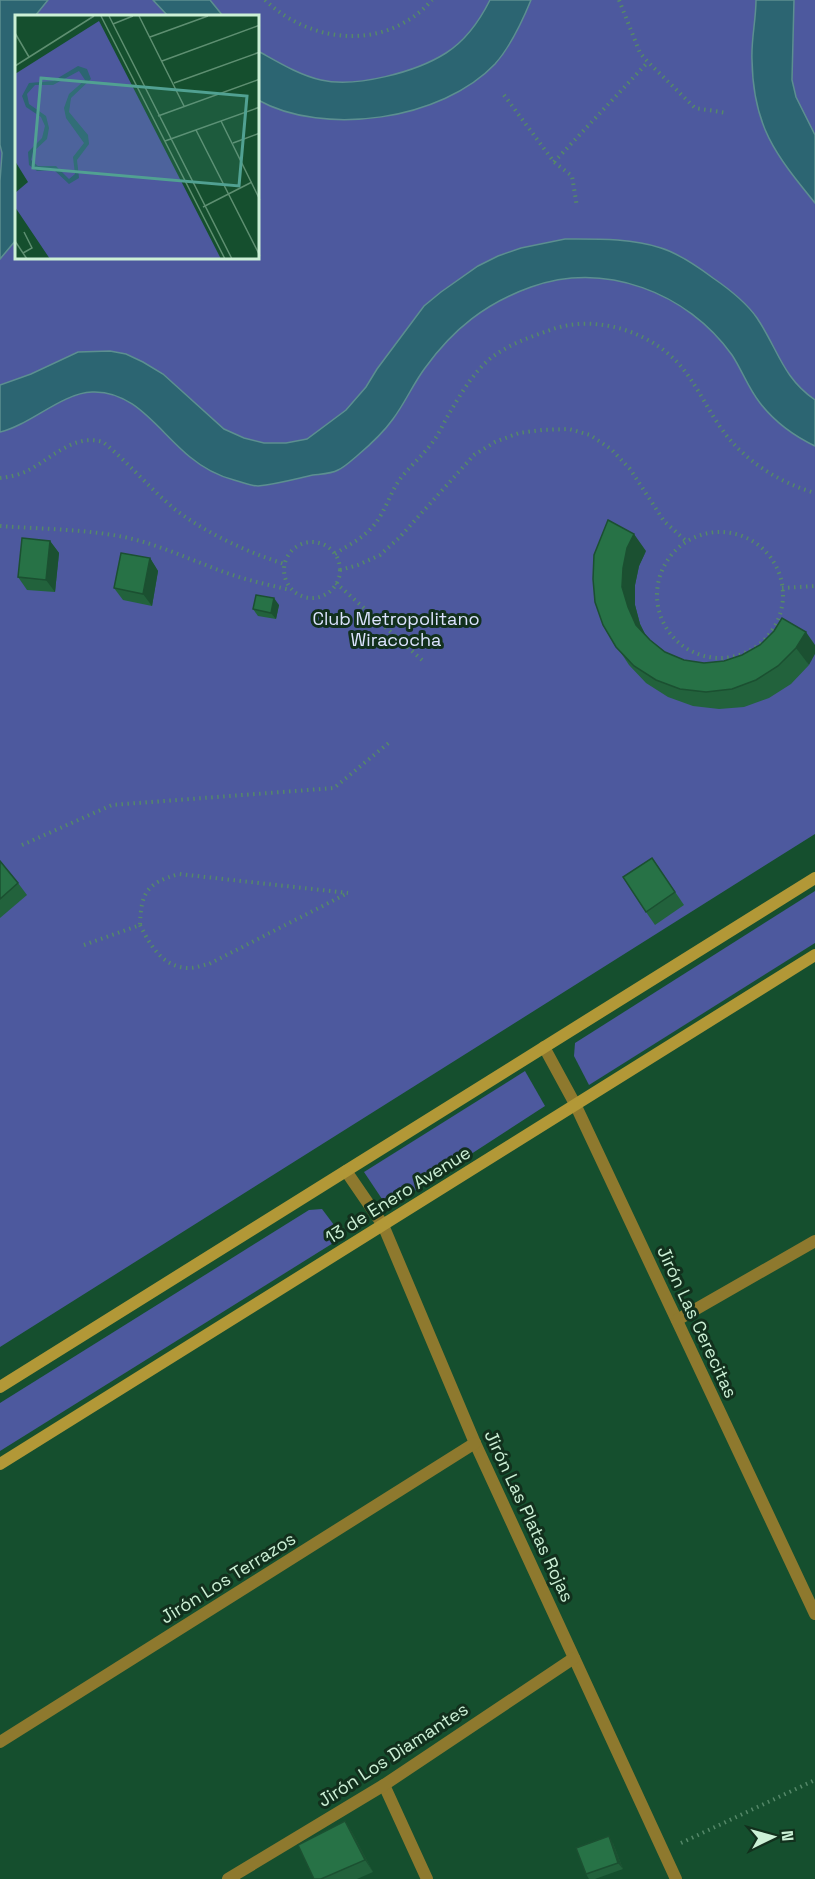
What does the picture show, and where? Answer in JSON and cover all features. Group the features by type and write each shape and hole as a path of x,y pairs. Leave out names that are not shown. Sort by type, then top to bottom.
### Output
{"main road":[{"path":"0,1387 815,878"},
{"name":"13 de Enero Avenue","path":"0,1464 815,956"}],"street":[{"name":"Jirón Las Cerecitas","path":"544,1047 575,1104 815,1614"},
{"name":"Jirón Las Platas Rojas","path":"346,1171 383,1225 475,1443 676,1879"},
{"path":"677,1320 815,1241"},
{"name":"Jirón Los Terrazos","path":"0,1743 475,1443"},
{"name":"Jirón Los Diamantes","path":"228,1879 384,1785 574,1658"},
{"path":"384,1785 427,1879"}],"path":[{"path":"265,0 294,22 341,37 363,37 385,32 422,12 432,0"},
{"path":"619,0 640,53 648,62 695,108 727,112"},
{"path":"554,162 648,62"},
{"path":"504,95 554,162 572,176 577,207"},
{"path":"335,554 366,534 384,511 397,484 432,443 470,381 494,356 530,337 557,328 582,324 609,325 639,335 660,347 678,363 714,420 733,444 757,465 776,477 797,488 815,493"},
{"path":"340,570 380,555 399,538 474,454 495,442 519,433 542,430 569,429 590,435 611,449 630,470 664,521 686,542"},
{"path":"0,478 25,472 83,439 103,442 176,510 205,529 247,551 284,564"},
{"path":"0,526 74,530 125,537 173,552 226,573 291,590 308,598 318,598 327,594 336,583 340,570 335,554 328,547 311,541 294,548 284,564 286,582 291,590"},
{"path":"727,532 747,538 764,551 776,568 782,588 781,609 773,628 760,644 742,655 722,659 702,656 684,647 669,633 660,614 657,593 660,573 671,555 686,542 706,534 727,532"},
{"path":"336,583 423,661"},
{"path":"782,588 815,586"},
{"path":"22,845 112,805 334,788 392,741"},
{"path":"179,874 348,893 209,964 189,968 172,963 157,954 140,925 141,905 148,888 162,879 179,874"},
{"path":"84,945 140,925"},
{"path":"664,1851 815,1780"}],"green space":[{"name":"Club Metropolitano Wiracocha","path":"0,0 815,0 815,834 0,1347"},
{"path":"815,891 815,943 589,1085 574,1056 575,1043"},
{"path":"525,1071 545,1106 388,1208 364,1172"},
{"path":"322,1209 334,1225 338,1240 0,1451 0,1403 309,1210"}],"shaded area":[{"path":"0,0 48,0 36,15 15,15 15,241 0,259 2,153 0,145"},
{"path":"153,0 210,0 222,15 167,15"},
{"path":"490,0 531,0 511,42 495,64 472,83 445,98 414,110 381,117 348,120 315,118 285,111 260,101 260,52 313,78 335,82 368,80 402,72 446,53 471,30"},
{"path":"756,0 794,0 792,80 796,97 815,135 815,203 778,154 762,121 753,83 752,45"},
{"path":"565,239 626,241 661,248 688,261 731,291 757,318 795,382 815,400 815,446 785,428 766,410 752,391 732,355 692,314 668,299 642,288 615,280 587,278 559,280 531,287 485,309 459,329 436,354 381,434 341,469 332,472 258,486 228,478 195,461 134,405 107,393 92,392 69,398 23,423 0,432 0,385 31,374 78,352 110,351 126,354 163,374 224,429 244,438 264,443 286,443 307,439 346,410 366,387 424,306 441,292 478,266 498,256 521,248"}],"building":[{"path":"608,520 634,534 627,548 622,587 636,625 665,652 684,660 704,663 724,661 742,655 760,645 774,631 782,618 806,632 796,648 778,666 756,680 732,689 706,692 680,689 656,680 634,666 616,647 603,625 595,602 594,555"},
{"path":"22,538 50,541 46,580 18,577"},
{"path":"121,553 150,558 143,594 114,588"},
{"path":"256,595 274,598 271,613 253,609"},
{"path":"652,858 675,892 646,912 623,877"},
{"path":"0,861 18,883 0,899"},
{"path":"345,1821 365,1860 321,1879 314,1879 298,1845"},
{"path":"609,1836 618,1863 586,1874 576,1848"}]}
